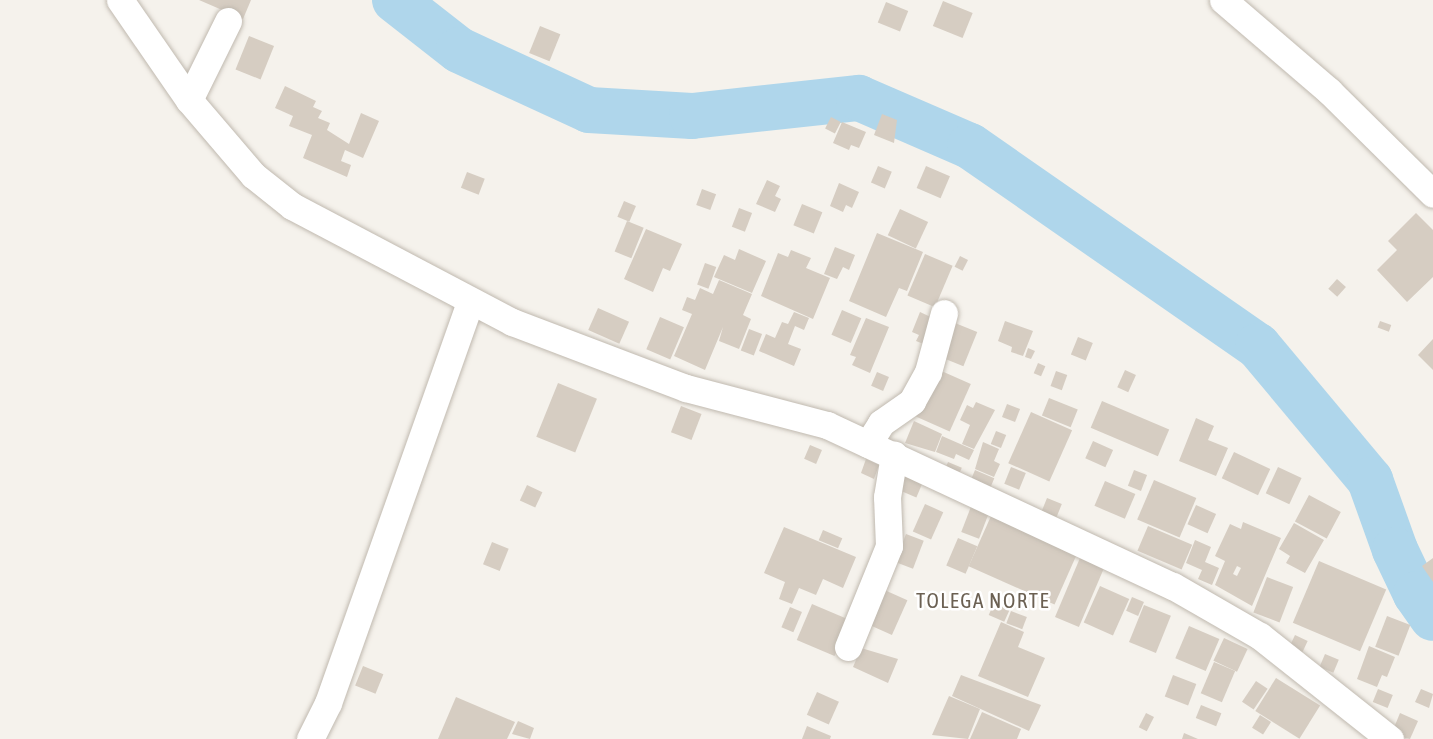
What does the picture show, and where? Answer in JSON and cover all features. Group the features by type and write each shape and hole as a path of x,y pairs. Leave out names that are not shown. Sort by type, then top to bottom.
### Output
{"street":[{"path":"120,0 189,100 253,175 292,206 470,302 686,388 826,425 1173,586 1260,636 1390,739"},
{"path":"1223,0 1329,91 1433,194"},
{"path":"189,100 228,21"},
{"path":"310,739 328,703 470,302"},
{"path":"868,444 881,423 912,401 928,372 944,313"},
{"path":"848,647 889,546 887,497 894,455"}],"building":[{"path":"199,0 251,0 243,19"},
{"path":"943,1 973,13 963,38 933,26"},
{"path":"886,2 908,11 900,31 878,22"},
{"path":"540,26 560,34 550,61 529,53"},
{"path":"249,36 274,46 261,79 236,69"},
{"path":"285,86 316,101 313,107 322,111 318,118 330,123 327,130 349,144 361,113 379,121 363,158 345,150 341,161 351,165 347,177 303,158 312,135 289,126 293,116 275,108"},
{"path":"882,114 897,120 894,143 874,135"},
{"path":"831,117 841,122 835,134 825,129"},
{"path":"842,122 866,132 859,148 851,145 849,150 833,143"},
{"path":"878,166 892,172 885,188 871,183"},
{"path":"926,166 950,176 941,198 917,188"},
{"path":"467,172 485,179 479,195 461,188"},
{"path":"767,180 780,186 775,196 781,199 775,212 756,204"},
{"path":"839,183 859,192 852,208 846,205 843,212 830,206"},
{"path":"702,189 716,194 710,210 696,205"},
{"path":"624,201 636,206 629,222 617,217"},
{"path":"802,204 822,212 814,234 793,225"},
{"path":"739,208 752,213 745,232 732,227"},
{"path":"900,209 928,222 916,248 888,235"},
{"path":"1416,213 1433,230 1433,277 1407,302 1377,270 1397,250 1388,241"},
{"path":"627,221 644,228 631,258 615,252"},
{"path":"646,229 682,244 670,271 663,268 653,292 624,279"},
{"path":"877,233 923,252 907,291 899,288 886,317 849,301"},
{"path":"835,247 855,255 849,270 843,267 837,279 824,274"},
{"path":"739,249 766,261 752,293 714,277 724,255 735,260"},
{"path":"791,250 811,258 806,268 830,278 813,319 761,296 778,253 788,257"},
{"path":"925,254 953,266 935,307 907,295"},
{"path":"960,256 968,260 963,271 955,267"},
{"path":"705,263 716,267 708,289 697,285"},
{"path":"1337,279 1346,287 1337,297 1328,289"},
{"path":"719,280 752,294 743,315 751,319 739,349 719,341 723,327 705,370 674,356 692,314 682,310 687,297 695,300 700,288 713,294"},
{"path":"598,308 629,322 619,344 588,330"},
{"path":"842,310 861,318 851,343 831,335"},
{"path":"794,312 809,318 804,330 795,326 788,344 801,349 794,366 759,351 766,334 775,338 782,322 788,324"},
{"path":"920,312 937,320 926,345 916,341 919,335 912,332"},
{"path":"660,317 684,327 670,359 646,349"},
{"path":"866,318 889,327 870,373 852,365 856,357 850,355"},
{"path":"1005,321 1033,331 1023,356 1011,352 1012,347 998,341"},
{"path":"1380,321 1391,325 1389,332 1378,328"},
{"path":"955,323 977,332 963,366 941,357"},
{"path":"749,329 762,334 754,355 741,350"},
{"path":"1078,337 1093,343 1086,361 1071,355"},
{"path":"1433,339 1433,370 1418,355"},
{"path":"1028,348 1035,351 1031,359 1025,357"},
{"path":"1038,363 1045,366 1041,376 1034,373"},
{"path":"937,369 971,384 950,432 916,417"},
{"path":"1125,370 1136,375 1128,392 1117,387"},
{"path":"1056,371 1067,375 1062,390 1051,386"},
{"path":"877,372 889,377 883,391 871,386"},
{"path":"558,383 597,399 575,453 536,437"},
{"path":"1049,398 1078,410 1071,427 1042,416"},
{"path":"1102,401 1169,430 1158,456 1091,428"},
{"path":"976,402 995,410 974,449 962,444 970,425 960,420 967,405 973,408"},
{"path":"1007,404 1020,409 1015,422 1002,417"},
{"path":"681,406 702,414 692,440 671,432"},
{"path":"1031,412 1072,430 1049,481 1008,463"},
{"path":"1196,418 1214,426 1208,440 1228,448 1216,476 1179,461"},
{"path":"914,421 942,434 935,452 905,443"},
{"path":"996,431 1006,435 1001,448 991,444"},
{"path":"942,436 974,450 969,460 956,454 954,459 936,452"},
{"path":"1093,441 1113,450 1105,467 1085,458"},
{"path":"983,442 999,449 994,461 1000,464 994,477 975,469"},
{"path":"810,445 822,450 816,464 804,459"},
{"path":"1234,452 1270,469 1258,495 1222,478"},
{"path":"866,459 879,465 874,479 861,473"},
{"path":"948,462 962,468 957,480 943,474"},
{"path":"901,467 925,477 916,497 892,487"},
{"path":"1011,467 1026,473 1019,490 1004,484"},
{"path":"1278,467 1302,478 1289,504 1266,493"},
{"path":"975,470 994,478 989,491 970,483"},
{"path":"1134,470 1147,475 1141,491 1128,486"},
{"path":"1154,480 1196,498 1180,538 1137,520"},
{"path":"1105,481 1135,494 1125,519 1094,506"},
{"path":"527,485 542,492 535,508 520,500"},
{"path":"1309,495 1341,512 1327,538 1295,521"},
{"path":"1047,498 1062,504 1057,517 1042,511"},
{"path":"925,504 943,512 931,540 913,531"},
{"path":"972,504 990,511 979,539 961,532"},
{"path":"1196,505 1216,514 1208,533 1187,524"},
{"path":"991,516 1077,554 1055,604 969,566"},
{"path":"1243,522 1281,538 1252,606 1215,585 1225,561 1215,556 1230,524 1241,529","holes":["1237,566 1241,568 1237,576 1233,574"]},
{"path":"1294,523 1324,540 1305,573 1286,563 1290,556 1279,549"},
{"path":"1148,526 1192,545 1182,570 1137,551"},
{"path":"784,527 856,557 843,588 823,579 816,595 799,588 792,604 779,599 785,582 764,573"},
{"path":"823,530 842,538 838,548 819,540"},
{"path":"906,534 924,541 913,569 895,562"},
{"path":"958,538 977,546 966,574 946,566"},
{"path":"1195,540 1211,547 1205,562 1219,568 1212,585 1198,579 1202,570 1186,563"},
{"path":"492,542 509,549 500,571 483,564"},
{"path":"1080,558 1104,568 1079,627 1055,617"},
{"path":"1433,558 1433,582 1422,566"},
{"path":"1319,561 1386,590 1360,651 1293,623"},
{"path":"1267,577 1293,587 1280,623 1253,612"},
{"path":"1100,586 1129,599 1113,636 1084,623"},
{"path":"880,588 907,600 892,635 865,623"},
{"path":"1132,597 1144,602 1138,616 1126,611"},
{"path":"994,603 1010,610 1004,622 989,615"},
{"path":"812,604 850,620 835,656 797,640"},
{"path":"1144,605 1171,616 1156,653 1129,642"},
{"path":"790,607 802,612 793,632 781,627"},
{"path":"1011,611 1027,617 1022,629 1006,623"},
{"path":"1387,616 1410,625 1399,656 1375,647"},
{"path":"1001,622 1024,632 1018,647 1045,658 1028,697 978,676"},
{"path":"1189,626 1219,639 1206,671 1175,658"},
{"path":"1295,635 1308,641 1301,655 1289,649"},
{"path":"1224,638 1248,649 1237,672 1213,661"},
{"path":"1369,646 1395,657 1387,677 1382,675 1377,687 1357,679"},
{"path":"861,648 898,659 888,683 853,667"},
{"path":"1325,654 1339,660 1333,673 1320,667"},
{"path":"1214,662 1235,671 1222,702 1201,693"},
{"path":"363,666 383,674 376,694 355,685"},
{"path":"961,675 1041,705 1029,731 952,696"},
{"path":"1173,675 1196,684 1188,705 1165,696"},
{"path":"1276,678 1320,706 1299,739 1255,711"},
{"path":"1256,681 1268,689 1254,710 1242,702"},
{"path":"1378,689 1393,695 1388,708 1373,702"},
{"path":"1421,689 1433,694 1429,708 1415,702"},
{"path":"817,692 839,702 829,725 807,715"},
{"path":"949,696 980,709 968,739 932,735"},
{"path":"456,697 515,722 507,739 438,739"},
{"path":"1201,705 1221,713 1216,726 1196,718"},
{"path":"982,712 1021,729 1017,739 970,739"},
{"path":"1146,713 1154,717 1147,731 1139,727"},
{"path":"1400,713 1418,721 1410,739 1391,735"},
{"path":"1260,715 1271,722 1263,735 1252,728"},
{"path":"518,721 534,728 530,739 512,734"},
{"path":"807,726 831,736 830,739 802,739"},
{"path":"1184,733 1198,739 1182,739"}],"waterway":[{"path":"395,0 459,50 589,110 692,116 859,98 970,146 1258,346 1370,480 1395,550 1416,594 1433,618"}],"district":[{"name":"TOLEGA NORTE","path":"983,600"}]}
